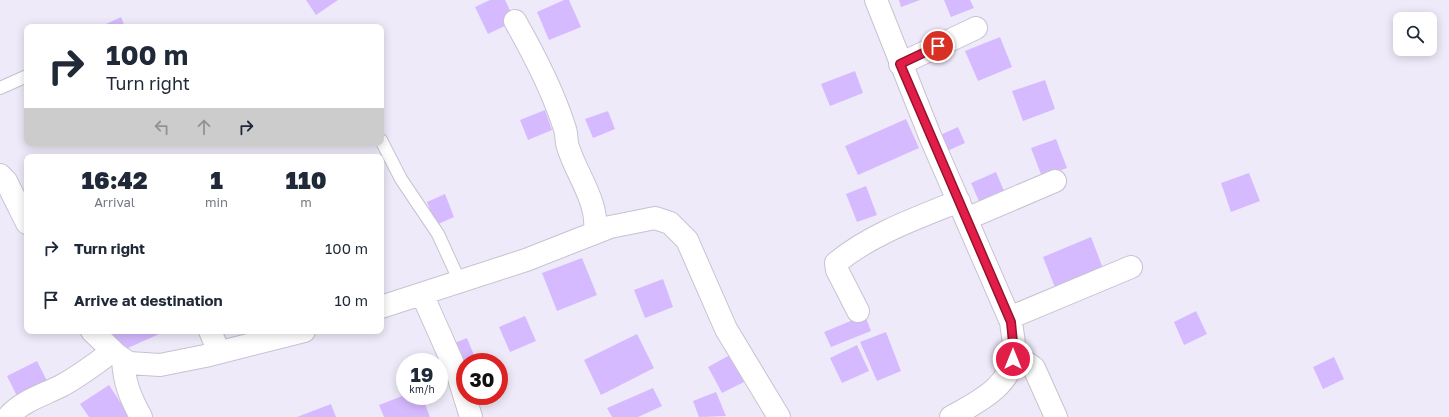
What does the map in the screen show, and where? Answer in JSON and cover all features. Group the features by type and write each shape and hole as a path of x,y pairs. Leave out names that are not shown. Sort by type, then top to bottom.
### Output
{"street":[{"path":"876,0 900,64 1009,318 1014,353 1009,370 1002,382 982,399 951,417"},
{"path":"515,22 536,58 565,131 567,146 594,208 597,220 595,233"},
{"path":"900,64 976,28"},
{"path":"0,175 6,181 24,217"},
{"path":"858,311 837,270 836,263 848,254 903,224 962,210 1055,181"},
{"path":"384,306 526,260 610,227 655,218 670,223 687,240 726,329 778,417"},
{"path":"1009,318 1131,267"},
{"path":"422,294 458,375 471,417"},
{"path":"95,334 129,364 160,364 292,334"},
{"path":"211,334 218,352"},
{"path":"8,417 13,411 32,400 118,355"},
{"path":"118,355 129,395 141,417"},
{"path":"1013,359 1034,368 1056,417"}],"lane":[{"path":"0,88 24,77"},
{"path":"384,146 401,179 438,234 460,282"}],"building":[{"path":"306,0 338,0 316,15"},
{"path":"490,0 505,0 515,21 488,34 475,7"},
{"path":"564,0 569,0 581,27 549,40 537,12"},
{"path":"899,0 920,0 901,7"},
{"path":"944,0 970,0 974,8 951,17"},
{"path":"121,17 124,24 106,24"},
{"path":"1000,37 1012,67 978,81 965,51"},
{"path":"855,71 863,93 830,106 821,84"},
{"path":"1045,80 1055,109 1023,121 1012,91"},
{"path":"545,110 552,130 528,140 520,120"},
{"path":"608,111 615,129 593,138 585,119"},
{"path":"906,119 919,148 858,175 845,146"},
{"path":"958,127 965,143 945,152 938,136"},
{"path":"1056,139 1067,168 1042,177 1031,148"},
{"path":"996,172 1007,198 982,208 971,183"},
{"path":"1249,173 1260,201 1231,212 1221,183"},
{"path":"866,186 877,215 857,222 846,194"},
{"path":"445,194 454,217 436,225 427,202"},
{"path":"1091,237 1104,271 1056,290 1043,257"},
{"path":"582,258 597,295 557,311 542,273"},
{"path":"663,279 673,307 645,318 634,290"},
{"path":"1196,311 1207,334 1184,345 1174,322"},
{"path":"865,315 871,331 831,347 824,332"},
{"path":"525,316 536,341 510,352 499,327"},
{"path":"886,332 901,371 877,381 860,342"},
{"path":"113,334 159,334 121,351"},
{"path":"637,334 654,368 601,395 584,360"},
{"path":"467,338 473,353 458,353 452,344"},
{"path":"857,345 869,371 842,383 830,358"},
{"path":"730,355 744,382 722,393 708,367"},
{"path":"1334,357 1344,379 1323,389 1313,367"},
{"path":"37,361 50,387 20,402 7,376"},
{"path":"109,385 130,417 89,417 80,404"},
{"path":"653,388 662,406 638,417 612,417 607,408"},
{"path":"716,392 726,416 699,417 693,401"},
{"path":"396,398 396,405 425,405 430,417 384,417 379,405"},
{"path":"331,404 336,417 297,417"}],"route":[{"path":"938,46 900,64 1011,322 1014,353 1013,359"}]}
